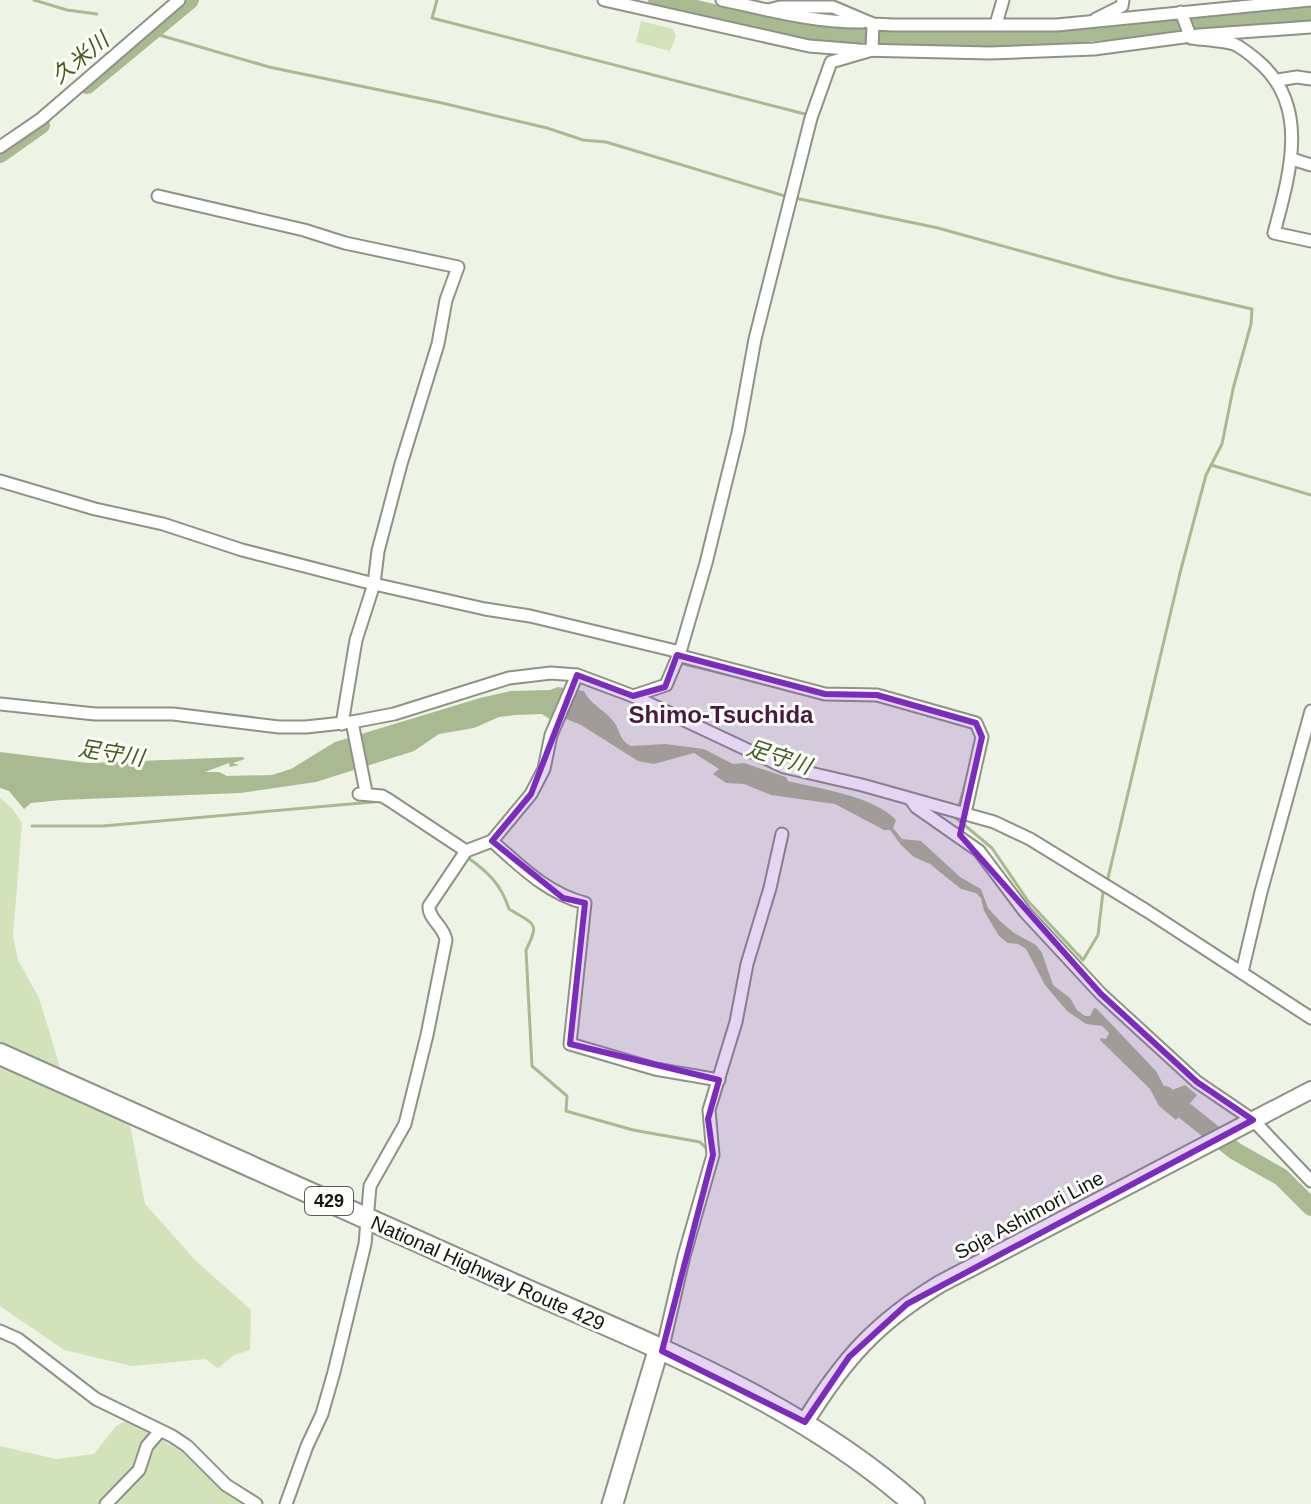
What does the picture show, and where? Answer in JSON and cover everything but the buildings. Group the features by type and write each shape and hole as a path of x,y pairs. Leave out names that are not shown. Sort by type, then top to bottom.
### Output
{"highway":[{"name":"National Highway Route 429","path":"0,1054 659,1349 763,1399 805,1422 914,1504"}],"main road":[{"name":"Soja Ashimori Line","path":"805,1422 849,1357 878,1327 907,1304 1311,1090"}],"street":[{"path":"0,147 41,119 179,0"},
{"path":"604,0 809,46 1043,52 1094,49 1199,35 1311,27"},
{"path":"722,0 839,23 922,26 1090,22 1182,15 1228,0"},
{"path":"996,24 1003,0"},
{"path":"1090,22 1122,6 1123,0"},
{"path":"1205,9 1311,0"},
{"path":"768,10 834,3 871,25"},
{"path":"1182,15 1191,37"},
{"path":"871,25 872,47"},
{"path":"1191,37 1234,44 1278,80 1291,122 1292,168 1274,233 1311,241"},
{"path":"633,696 666,685 677,657 706,563 738,433 754,344 811,118 831,62 872,47"},
{"path":"1278,80 1297,77 1311,79"},
{"path":"1292,159 1311,165"},
{"path":"158,196 260,219 345,243 458,267 446,300 431,370 401,464 377,557 373,586 356,640 349,725 363,792 389,800 464,854"},
{"path":"0,481 95,509 163,524 242,550 373,586 530,616 683,659 825,694 877,695 976,723 982,737 965,813"},
{"path":"0,704 95,714 173,714 279,727 349,725 509,678 551,673 576,678 633,696 784,767 994,822 1030,839 1311,1018"},
{"path":"286,1504 322,1414 359,1271 370,1186 405,1124 427,1035 446,940 442,928 430,915 429,906 464,854 492,841 531,794 544,769 554,731 576,678"},
{"path":"1242,972 1311,711"},
{"path":"910,799 916,807 979,851 1025,912 1101,994 1197,1082 1249,1122 1311,1181"},
{"path":"617,1504 713,1155 709,1110 736,1022 747,964 770,888 782,834"},
{"path":"492,841 528,873 563,898 585,903 570,1044 655,1069 719,1080"},
{"path":"0,1331 18,1339 96,1399 187,1446 226,1485 256,1504"},
{"path":"608,1504 659,1349"},
{"path":"106,1504 139,1470 147,1446 160,1431"}],"highlighted area":[{"path":"677,655 825,694 877,695 976,723 982,737 960,835 1101,994 1197,1082 1253,1120 907,1304 849,1357 805,1422 662,1351 713,1155 708,1119 719,1080 570,1044 585,903 563,898 492,841 531,794 577,675 633,696 665,687"}],"shaded area":[{"path":"641,21 673,29 676,36 670,51 636,42"},
{"path":"558,687 584,691 613,720 623,739 631,746 665,744 704,749 733,764 744,763 786,777 788,781 846,794 886,812 896,820 893,828 902,839 921,841 960,877 981,889 988,908 1000,921 1036,945 1042,953 1053,985 1070,998 1085,1016 1090,1016 1094,1008 1097,1009 1156,1071 1167,1092 1185,1085 1197,1095 1176,1120 1159,1106 1150,1089 1101,1041 1100,1038 1106,1039 1109,1033 1102,1026 1086,1024 1067,1011 1045,985 1026,949 1008,943 999,936 984,911 981,898 976,893 961,889 930,864 914,857 890,830 884,830 835,804 771,795 744,784 726,783 713,774 719,769 694,753 654,764 638,761 581,725 564,718 551,720 542,714 499,717 474,728 439,734 414,751 316,782 240,793 61,800 31,803 24,809 9,791 0,788 0,752 88,763 242,757 245,759 233,763 239,765 230,767 229,763 205,772 219,772 227,776 272,775 291,769 335,742 480,698 511,691"},
{"path":"0,798 12,808 22,823 13,936 18,960 39,998 62,1074 0,1045"},
{"path":"0,1064 130,1124 145,1204 196,1261 251,1310 250,1350 234,1355 218,1368 205,1359 132,1366 64,1350 0,1306"},
{"path":"126,1421 181,1452 241,1504 0,1504 0,1446 56,1459 94,1454 116,1426"}],"waterway":[{"path":"34,0 67,10 97,14"},
{"name":"久米川","path":"87,85 190,0"},
{"path":"437,0 432,18 805,114"},
{"path":"657,0 795,32 892,40 1030,38 1311,12"},
{"path":"149,32 269,67 442,103 547,128 583,140 606,142 788,197"},
{"path":"808,152 816,116"},
{"name":"久米川","path":"0,154 41,125"},
{"path":"795,198 938,228 1118,278 1252,309 1222,444 1206,475 1180,573 1108,878"},
{"path":"1211,465 1311,495"},
{"path":"679,663 734,676"},
{"path":"959,806 971,763"},
{"path":"32,826 103,826 384,801"},
{"path":"956,818 992,848 1028,901 1083,960 1098,935 1103,892"},
{"path":"467,857 493,879 509,909 525,918 534,929 526,950 532,1066 567,1096 566,1111 633,1130 700,1142 707,1149"},
{"name":"足守川","path":"1165,1095 1235,1151 1281,1177 1311,1207"}],"district":[{"name":"Shimo-Tsuchida","path":"721,714"}]}
